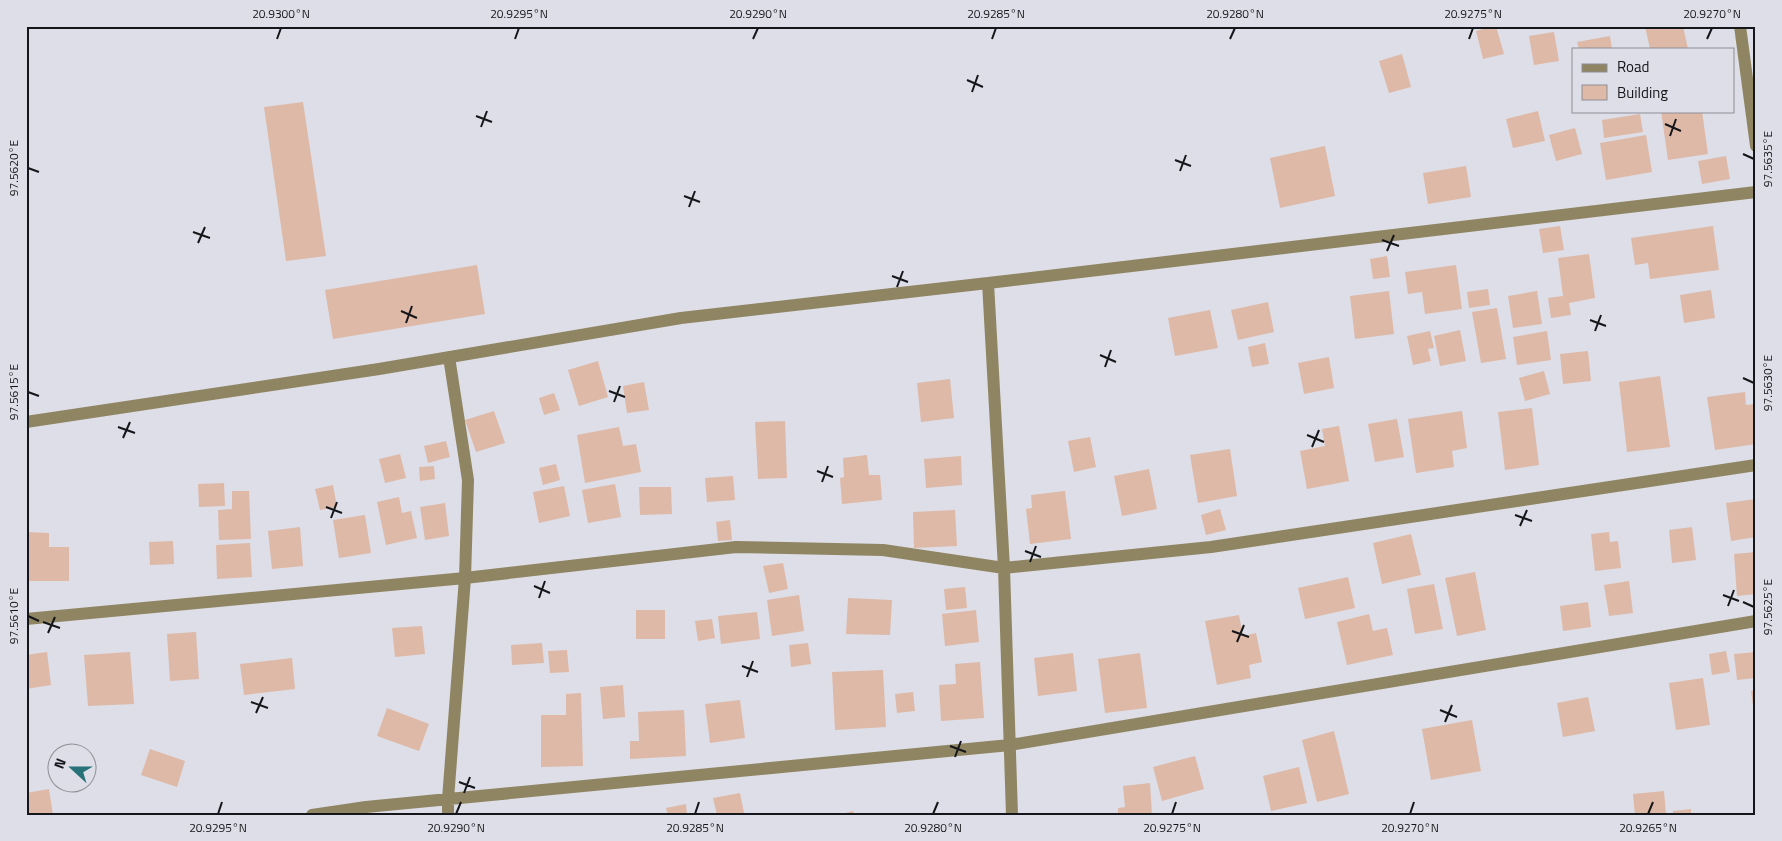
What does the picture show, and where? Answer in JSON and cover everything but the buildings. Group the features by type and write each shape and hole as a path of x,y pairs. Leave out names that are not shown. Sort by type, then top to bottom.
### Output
{"street":[{"path":"1740,26 1756,146"},
{"path":"26,422 449,357 681,318 1756,192"},
{"path":"988,283 1004,568 1012,815"},
{"path":"448,815 465,578 468,480 449,357"},
{"path":"26,619 465,578 736,547 883,550 1004,568 1211,547 1756,465"},
{"path":"312,815 366,807 1010,745 1756,621"}]}
